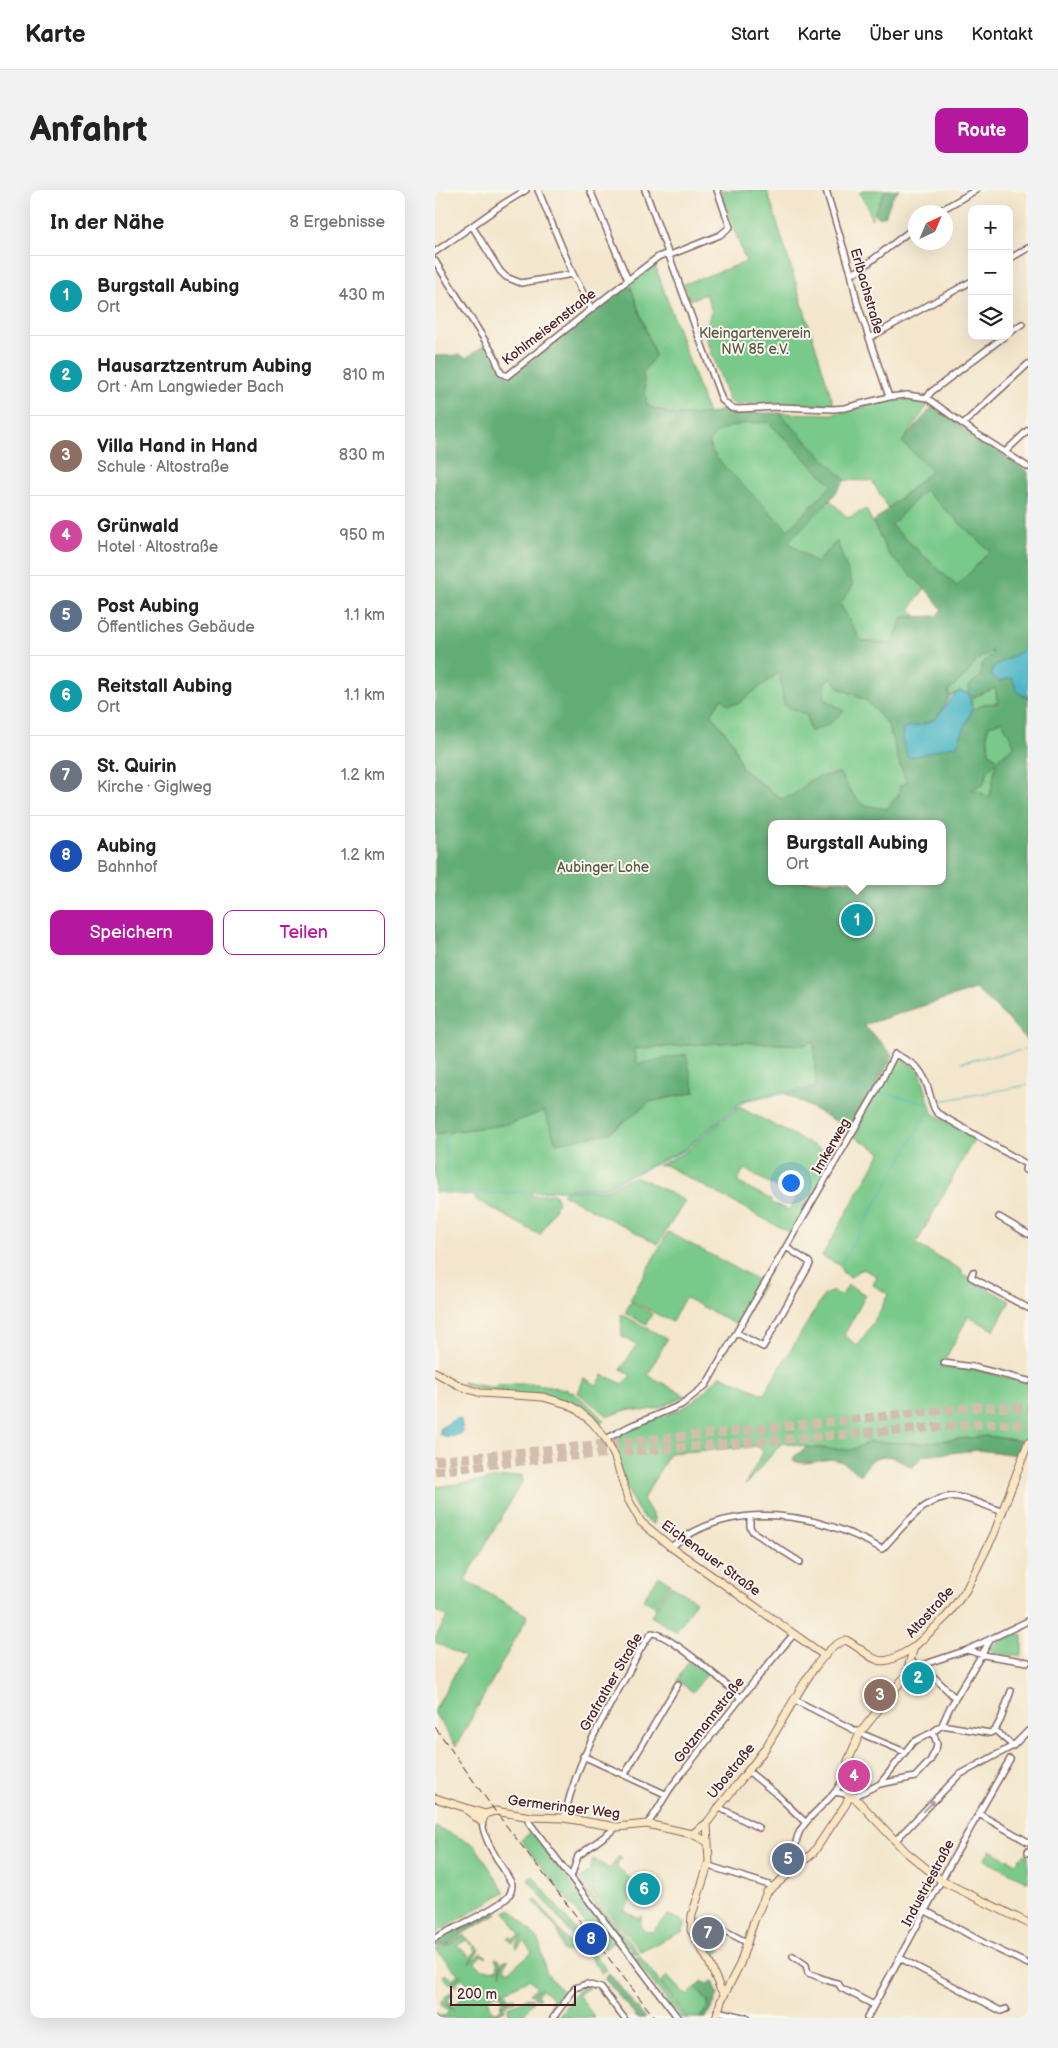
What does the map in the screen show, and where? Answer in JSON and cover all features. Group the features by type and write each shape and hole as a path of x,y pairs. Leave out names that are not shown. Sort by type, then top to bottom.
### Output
{"street":[{"path":"435,252 526,190"},
{"path":"537,190 573,274 591,308"},
{"path":"590,190 628,280"},
{"path":"645,190 722,400 731,408 738,410 778,407 845,408 889,397 927,398 1028,467"},
{"name":"Kohlmeisenstraße","path":"435,261 494,355 501,373 507,376 657,257 720,234 730,227 717,190"},
{"name":"Erlbachstraße","path":"826,190 851,273 857,302 889,397"},
{"path":"950,205 977,190"},
{"path":"472,226 500,271 513,280 521,283 573,274"},
{"path":"851,273 858,271 908,232"},
{"path":"1013,257 1028,248"},
{"path":"869,338 968,282"},
{"path":"1013,330 1022,324"},
{"path":"927,398 931,392 1000,340"},
{"path":"963,424 1028,364"},
{"path":"1005,452 1028,430"},
{"name":"Imkerweg","path":"606,1439 638,1422 671,1411 698,1393 711,1378 875,1093 895,1054 921,1070 927,1081 933,1109 952,1123 1026,1164 1025,1170 1028,1172"},
{"path":"999,1217 1028,1234"},
{"path":"737,1332 763,1347 788,1303 810,1264 785,1247"},
{"path":"973,1272 971,1277 1028,1308"},
{"path":"944,1363 973,1367 1028,1381"},
{"name":"Eichenauer Straße","path":"435,1372 462,1387 481,1393 543,1397 556,1400 584,1416 606,1439 615,1456 627,1499 634,1512 648,1528 671,1547 825,1656"},
{"name":"Altostraße","path":"849,1796 846,1774 848,1761 860,1733 906,1675 914,1647 933,1631 958,1603 986,1551 1003,1512 1028,1444"},
{"path":"671,1547 690,1534 719,1522 750,1516 768,1515 792,1516 828,1524 860,1537 882,1549 919,1511 937,1499 958,1497 1003,1512"},
{"path":"750,1516 750,1526 753,1532 800,1562"},
{"path":"906,1675 920,1666 967,1650 1028,1621"},
{"name":"Grafrather Straße","path":"564,1818 583,1756 599,1723 652,1633 660,1635 680,1648 740,1697"},
{"name":"Gotzmannstraße","path":"647,1824 665,1794 740,1697 794,1634"},
{"path":"880,1784 913,1742 942,1725 955,1698 991,1639"},
{"name":"Ubostraße","path":"707,1823 765,1749 812,1671 825,1656 846,1640 870,1658 879,1661 885,1661 901,1655 914,1647"},
{"path":"967,1650 1028,1662"},
{"path":"901,1655 931,1674 955,1698"},
{"path":"625,1774 678,1684"},
{"path":"942,1725 990,1733 995,1730 1001,1719 1011,1691"},
{"path":"795,1700 860,1733 905,1752"},
{"path":"995,1730 1013,1746"},
{"path":"895,1842 959,1775 1013,1746 1028,1731"},
{"path":"849,1796 861,1794 880,1784 910,1779 922,1772 937,1748 933,1732"},
{"path":"583,1756 665,1794"},
{"name":"Industriestraße","path":"867,2018 1010,1759"},
{"path":"748,1771 775,1793 805,1822"},
{"path":"802,1864 795,1846 805,1822 835,1792 846,1774"},
{"path":"835,1792 857,1800 895,1842 922,1867 942,1881 1028,1923"},
{"path":"747,2018 731,2014 717,2015 724,1993 740,1964 758,1910 771,1887 802,1864 813,1853 846,1804 849,1796"},
{"name":"Germeringer Weg","path":"435,1798 485,1814 495,1811 528,1816 564,1818 617,1827 647,1824 692,1834 708,1842"},
{"path":"718,1807 759,1828"},
{"name":"Germeringer Weg","path":"464,1808 482,1822"},
{"path":"435,1938 497,1905 508,1897 512,1890 512,1884 483,1832 482,1822 485,1814"},
{"path":"979,1814 1028,1842"},
{"path":"528,1816 528,1821 678,2018"},
{"path":"692,1834 707,1823"},
{"path":"707,1823 709,1866 692,1916 691,1930 711,1966 719,1988 724,1993"},
{"path":"571,1877 579,1856 617,1827"},
{"path":"709,1866 771,1887"},
{"path":"926,1911 986,1944 1028,1964"},
{"path":"714,1925 747,1943"},
{"path":"793,1956 806,1965 808,1973 832,1983 838,1982 841,1988 874,2006"},
{"path":"901,1958 1001,2010 1005,2010"},
{"path":"553,2018 575,1988 585,1984 601,1988 624,2018"}],"green space":[{"name":"Kleingartenverein NW 85 e.V.","path":"720,190 767,190 834,406 778,403 736,405 729,401 704,331 712,312 706,294 690,300 684,284 746,262"},
{"path":"865,190 885,190 878,209 871,219 868,207 859,193"},
{"path":"885,190 899,190 891,200 886,214 881,218 875,212"},
{"path":"655,265 708,414 675,415 647,406 643,372 655,355 630,285"},
{"name":"Aubinger Lohe","path":"630,285 655,356 643,372 647,406 675,415 708,414 723,410 734,413 779,413 845,480 830,500 788,542 816,563 837,541 853,586 840,604 861,641 892,644 903,617 937,616 942,609 925,588 889,555 873,522 932,471 902,442 933,406 1028,472 1028,642 1023,650 993,667 999,681 1012,678 1018,693 1028,697 1028,1042 1008,1019 975,989 864,1025 893,1055 852,1130 786,1094 823,1088 816,1087 814,1041 803,1045 737,1042 633,1049 638,1064 686,1054 695,1092 650,1102 609,1133 556,1143 544,1111 509,1124 435,1134 435,356 460,355 466,358 485,345 509,378","holes":["768,422 832,485 788,530 724,466 711,451 709,442 714,435 728,427","924,490 990,551 957,586 891,526","992,651 992,654 981,665 981,676 969,686 968,694 971,698 995,688 998,703 985,704 972,710 957,745 908,757 903,728 921,725 938,717 950,696 948,691 966,675 978,659","779,672 784,705 807,715 810,732 830,724 844,711 824,698 826,681 833,678 839,688 867,701 888,725 907,783 900,785 899,795 887,809 863,805 854,796 839,773 815,778 794,794 781,799 742,769 732,741 711,714 722,698 728,705 739,703","1002,721 1015,746 998,759 989,753 987,731 990,725","996,762 990,797 972,789 984,783 988,770"]},
{"path":"907,399 927,402 928,405 902,442 933,470 888,508 872,481 845,480 779,413 832,414 889,401"},
{"path":"768,422 832,485 788,530 731,475 713,452 709,442 714,435 727,427"},
{"path":"924,490 990,551 957,587 891,525"},
{"path":"830,500 848,518 866,509 889,555 925,588 910,609 918,617 903,617 892,644 861,641 840,604 837,541 816,563 788,542"},
{"path":"992,651 992,654 981,665 981,676 969,686 968,694 959,691 950,696 948,691 966,675 978,659"},
{"path":"779,672 807,715 810,732 844,711 824,698 826,681 833,678 839,688 867,701 889,725 907,783 887,809 863,805 854,796 839,773 809,781 795,795 782,799 742,769 732,741 711,714 722,698 739,703"},
{"path":"995,688 998,703 985,704 972,710 971,698"},
{"path":"1002,721 1015,746 998,759 989,753 987,731 990,725"},
{"path":"997,761 990,797 971,789 984,783 988,770"},
{"path":"814,1041 816,1087 748,1099 740,1103 684,1150 605,1187 531,1192 532,1196 555,1194 558,1202 540,1235 475,1199 476,1196 435,1192 435,1134 509,1124 544,1111 609,1133 650,1102 695,1092 638,1064 633,1049 737,1042 803,1045"},
{"path":"896,1057 900,1057 920,1071 932,1113 974,1139 916,1244 963,1271 961,1274 1010,1301 994,1330 968,1317 941,1367 972,1369 1028,1383 1028,1437 1021,1441 987,1436 919,1443 869,1442 851,1450 806,1447 783,1442 745,1485 763,1452 758,1446 670,1453 643,1499 655,1519 654,1524 646,1520 633,1502 622,1476 611,1442 617,1435 632,1426 681,1409 699,1396 720,1375 764,1394 824,1295 833,1291 841,1297 848,1285 866,1295 844,1335 858,1346 880,1311 888,1294 873,1285 877,1276 863,1269 851,1277 842,1272 841,1266 822,1256 881,1152 852,1135"},
{"path":"739,1107 836,1157 808,1205 744,1169 737,1182 772,1200 771,1203 789,1210 796,1200 805,1206 806,1210 792,1234 665,1165 658,1166 684,1153"},
{"path":"633,1177 647,1181 685,1201 658,1244 562,1194 565,1191 606,1190"},
{"path":"668,1232 764,1283 739,1326 686,1298 672,1322 630,1300"},
{"path":"631,1302 652,1314 646,1324 625,1313"},
{"path":"621,1314 667,1339 648,1375 686,1396 659,1408 643,1411 630,1409 608,1416 578,1393 584,1378 597,1385 603,1375 623,1384 631,1375 621,1369 637,1344 622,1337"},
{"path":"462,1382 489,1387 537,1384 565,1389 574,1393 589,1405 604,1421 598,1425 572,1404 472,1388"},
{"path":"987,1436 1021,1441 1017,1455 978,1450 923,1456 912,1468 899,1460 884,1456 872,1460 861,1475 846,1464 836,1460 803,1463 793,1460 806,1447 851,1450 869,1442 919,1443"},
{"path":"522,1475 523,1480 465,1580 528,1616 456,1746 435,1714 435,1710 464,1657 435,1642 435,1638 447,1617 435,1610 435,1487"},
{"path":"659,1576 670,1583 655,1607 643,1599"},
{"path":"671,1585 696,1601 676,1632 651,1616"},
{"path":"1018,1633 1022,1635 1022,1656 993,1653 990,1649 996,1642"},
{"path":"688,1662 696,1664 708,1673 693,1692 677,1680"},
{"path":"435,1827 474,1844 505,1892 435,1934"},
{"path":"532,1832 615,1941 605,1949 521,1840"},
{"path":"990,1850 1015,1863 1024,1854 1028,1856 1028,1882 984,1860"},
{"path":"619,1856 622,1859 618,1861 617,1868 637,1884 629,1894 631,1899 624,1911 640,1919 642,1915 640,1926 645,1931 652,1932 668,1915 686,1922 683,1931 640,1951 580,1878 590,1871 593,1859 610,1869"},
{"path":"575,1875 638,1953 631,1954 629,1952 632,1950 629,1946 626,1948 576,1880"},
{"path":"533,1876 607,1970 602,1973 528,1879"},
{"path":"536,1899 576,1952 563,1951 558,1930 533,1901"},
{"path":"495,1908 498,1914 465,1932 449,1944 435,1948 435,1940"},
{"path":"511,1909 539,1940 546,1973 563,1992 554,2004 551,2002 553,1998 542,1989 537,1995 540,1998 535,1999 533,1996 542,1986 532,1995 530,1994 537,1986 529,1979 506,1991 509,1998 514,1997 516,2001 508,2003 501,1988 506,2006 500,2004 503,2001 500,1993 488,1999 493,2013 501,2010 501,2005 505,2008 505,2010 489,2017 487,2013 486,2018 435,2018 435,2013 444,2016 449,2011 440,2004 442,2000 454,2011 443,1999 450,1992 453,1995 448,2000 453,2007 472,1988 462,1978 456,1983 460,1988 452,1983 462,1974 450,1984 443,1977 446,1973 452,1979 458,1974 436,1950 450,1945 464,1935 473,1944 466,1940 457,1945 470,1957 476,1951 473,1947 475,1945 479,1950 469,1963 481,1953 486,1958 482,1955 475,1962 482,1969 498,1970 495,1958 500,1960 501,1974 502,1962 509,1960 505,1963 505,1970 511,1970 532,1952 524,1941 517,1948 516,1944 523,1936 512,1943 508,1938 510,1936 513,1939 520,1935 505,1912"},
{"path":"700,1919 727,1933 720,1951 713,1958 705,1949 694,1930"},
{"path":"639,1955 687,2018 680,2018 634,1958"},
{"path":"609,1973 645,2018 637,2018 604,1978"},
{"path":"667,1976 683,1993 685,1992 688,1995 701,1983 709,2007 699,2018 689,2018 661,1982"},
{"path":"702,1981 706,1984 713,1981 718,1994 706,2018 699,2018 709,2007 708,2002 695,1988"},
{"path":"584,1987 589,1988 578,1994 595,2018 558,2017 578,1990"},
{"path":"527,1997 532,1999 533,2003 527,2009 523,2018 509,2014 509,2006 519,2003"}],"water":[{"path":"1028,642 1028,697 1018,693 1012,678 999,681 991,676 993,667 1023,650"},
{"path":"959,691 969,694 972,710 957,745 908,758 902,739 903,728 922,725 935,719"},
{"path":"456,1418 461,1419 463,1432 451,1436 439,1434 441,1428"}],"waterway":[{"path":"969,694 993,679"},
{"path":"962,1062 1028,1049"},
{"path":"925,1074 934,1101"},
{"path":"935,1102 1028,1085"},
{"path":"634,1175 684,1151 741,1104 749,1100 825,1088 855,1089 872,1092"},
{"path":"876,1093 893,1095 930,1105"},
{"path":"840,1266 931,1107"},
{"path":"938,1110 967,1127"},
{"path":"445,1135 448,1182"},
{"path":"563,1191 605,1189 627,1178"},
{"path":"448,1184 449,1191"},
{"path":"435,1190 497,1193 524,1192"},
{"path":"534,1192 552,1192"}],"tunnel":[{"path":"435,1461 977,1407 1028,1408"},
{"path":"435,1471 548,1458 977,1424 1028,1424"}],"railway":[{"path":"435,1727 495,1811 655,2018"}],"place":[{"name":"Burgstall Aubing","path":"857,920"},
{"name":"Hausarztzentrum Aubing","path":"918,1678"},
{"name":"Villa Hand in Hand","path":"880,1695"},
{"name":"Grünwald","path":"854,1776"},
{"name":"Post Aubing","path":"788,1859"},
{"name":"Reitstall Aubing","path":"644,1889"},
{"name":"St. Quirin","path":"708,1933"},
{"name":"Aubing","path":"591,1939"}]}
